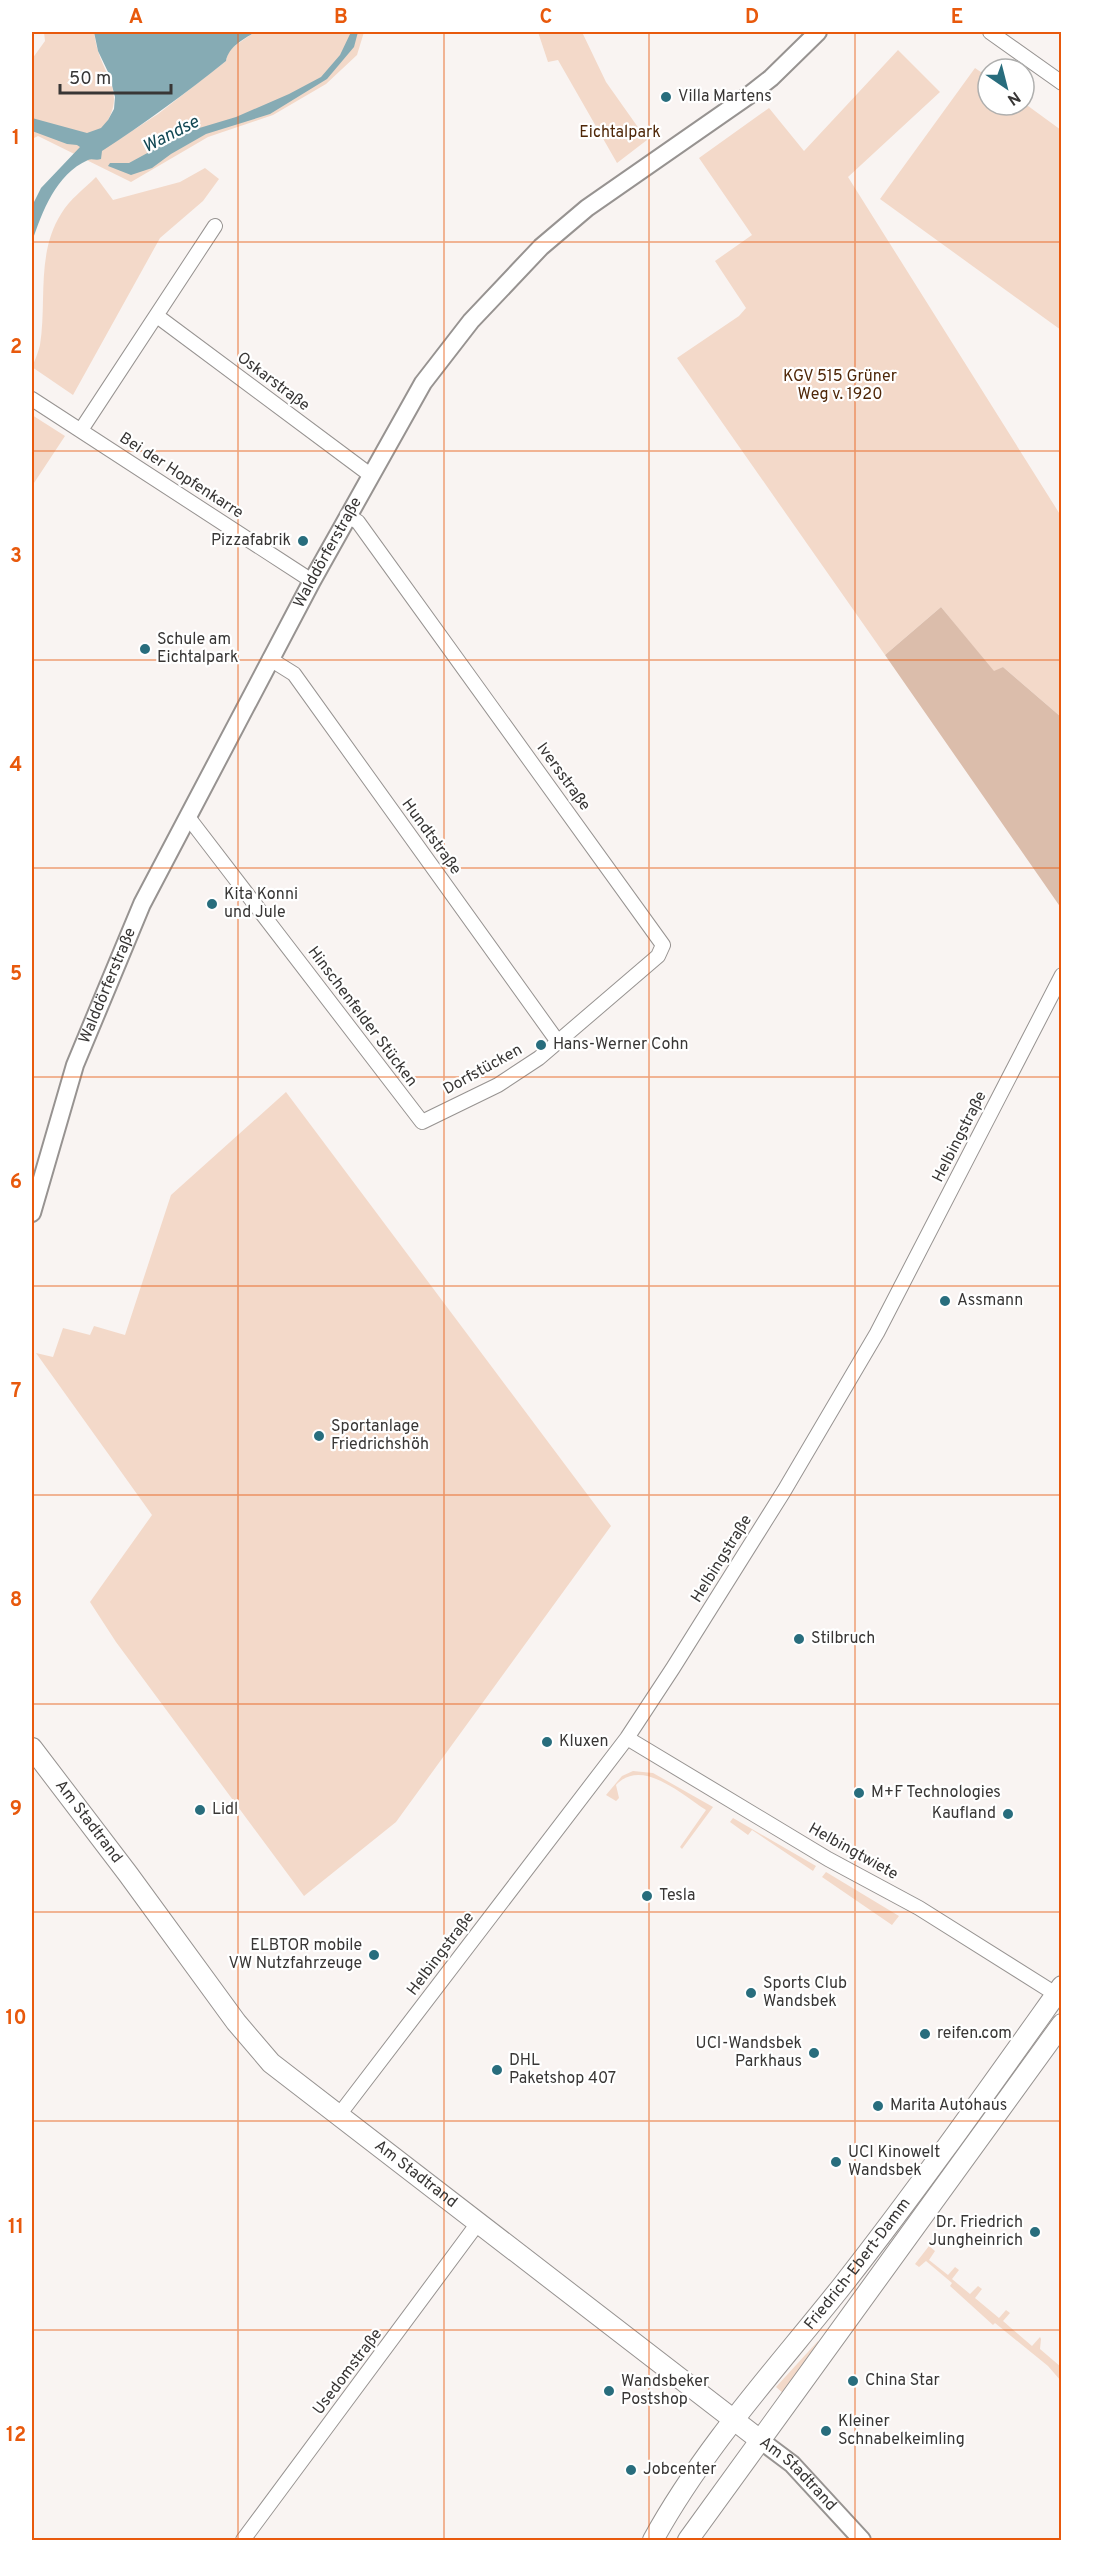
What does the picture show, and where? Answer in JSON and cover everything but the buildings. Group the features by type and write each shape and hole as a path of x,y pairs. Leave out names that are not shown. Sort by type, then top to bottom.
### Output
{"main road":[{"name":"Am Stadtrand","path":"32,1748 236,2022 271,2063 760,2440"},
{"name":"Friedrich-Ebert-Damm","path":"652,2541 688,2482 733,2420 881,2235 1060,1993"},
{"name":"Friedrich-Ebert-Damm","path":"688,2541 1062,2024"}],"street":[{"name":"Walddörferstraße","path":"32,1213 75,1065 142,904 369,474 423,383 471,321 541,248 587,208 748,96 771,78 818,32"},
{"path":"990,32 1062,83"},
{"path":"81,430 215,226"},
{"name":"Oskarstraße","path":"157,316 369,474"},
{"name":"Bei der Hopfenkarre","path":"32,399 312,581"},
{"name":"Iversstraße","path":"347,515 358,522 663,945 658,956 558,1042"},
{"name":"Hundtstraße","path":"270,659 294,674 558,1042"},
{"name":"Hinschenfelder Stücken","path":"188,817 422,1122"},
{"name":"Helbingstraße","path":"339,2115 627,1738 757,1534 877,1333 1062,975"},
{"name":"Dorfstücken","path":"422,1122 498,1085 539,1058 558,1042"},
{"name":"Helbingtwiete","path":"627,1738 828,1859 918,1908 1060,1993"},
{"name":"Usedomstraße","path":"243,2541 478,2223"},
{"name":"Am Stadtrand","path":"760,2440 792,2464 862,2541"}],"green space":[{"path":"44,32 94,32 98,51 114,93 108,120 115,142 158,114 226,61 233,47 255,32 364,32 357,55 326,84 273,115 208,137 131,182 38,136 32,139 32,59 45,41"},
{"name":"Eichtalpark","path":"538,32 582,32 606,82 647,140 617,163 558,60 548,62"},
{"name":"KGV 515 Grüner Weg v. 1920","path":"898,50 940,92 848,177 1061,516 1061,717 1003,667 994,672 941,607 885,655 677,358 739,316 746,308 715,261 752,235 699,158 769,108 804,151"},
{"path":"975,68 976,117 1036,117 1036,112 1061,130 1061,330 880,199"},
{"path":"205,168 219,179 203,201 160,238 73,395 32,367 40,345 48,245 61,214 77,194 96,177 113,200 180,182"},
{"path":"32,415 65,436 32,486"},
{"name":"Sportanlage Friedrichshöh","path":"286,1092 611,1526 396,1822 304,1896 116,1642 90,1602 152,1515 36,1353 53,1357 63,1328 90,1335 94,1326 125,1335 171,1195"},
{"path":"633,1771 653,1773 713,1807 682,1849 680,1847 706,1810 662,1781 638,1775 626,1777 616,1785 619,1798 616,1801 606,1795 622,1776"},
{"path":"733,1818 816,1866 813,1871 752,1830 748,1835 730,1822"},
{"path":"826,1872 899,1916 892,1925 822,1877"},
{"path":"929,2246 935,2251 929,2260 948,2275 955,2267 959,2270 952,2279 970,2294 978,2286 982,2289 975,2298 999,2318 1006,2310 1010,2313 1003,2321 1032,2346 1040,2337 1040,2349 1061,2367 1061,2381 1048,2366 995,2323 993,2325 950,2286 952,2283 926,2261 919,2267 915,2264"},
{"path":"818,2341 819,2343 783,2393 776,2387"}],"shaded area":[{"path":"941,607 994,671 1003,667 1061,717 1061,908 885,655"}],"water":[{"path":"94,32 255,32 233,47 226,61 211,73 150,119 102,151 101,159 88,160 67,174 52,195 32,242 32,206 41,188 80,147 32,131 32,118 87,133 101,128 114,109 115,97 109,74 98,51"},
{"path":"351,32 358,32 354,47 327,79 270,114 206,134 152,168 131,175 108,166 110,163 129,163 186,132 236,117 321,77 340,55"}],"place":[{"name":"Villa Martens","path":"666,97"},
{"name":"Pizzafabrik","path":"303,541"},
{"name":"Schule am Eichtalpark","path":"145,649"},
{"name":"Kita Konni und Jule","path":"212,904"},
{"name":"Hans-Werner Cohn","path":"541,1045"},
{"name":"Assmann","path":"945,1301"},
{"name":"Sportanlage Friedrichshöh","path":"319,1436"},
{"name":"Stilbruch","path":"799,1639"},
{"name":"Kluxen","path":"547,1742"},
{"name":"M+F Technologies","path":"859,1793"},
{"name":"Lidl","path":"200,1810"},
{"name":"Kaufland","path":"1008,1814"},
{"name":"Tesla","path":"647,1896"},
{"name":"ELBTOR mobile VW Nutzfahrzeuge","path":"374,1955"},
{"name":"Sports Club Wandsbek","path":"751,1993"},
{"name":"reifen.com","path":"925,2034"},
{"name":"UCI-Wandsbek Parkhaus","path":"814,2053"},
{"name":"DHL Paketshop 407","path":"497,2070"},
{"name":"Marita Autohaus","path":"878,2106"},
{"name":"UCI Kinowelt Wandsbek","path":"836,2162"},
{"name":"Dr. Friedrich Jungheinrich","path":"1035,2232"},
{"name":"China Star","path":"853,2381"},
{"name":"Wandsbeker Postshop","path":"609,2391"},
{"name":"Kleiner Schnabelkeimling","path":"826,2431"},
{"name":"Jobcenter","path":"631,2470"}],"water label":[{"name":"Wandse","path":"171,135"}]}
